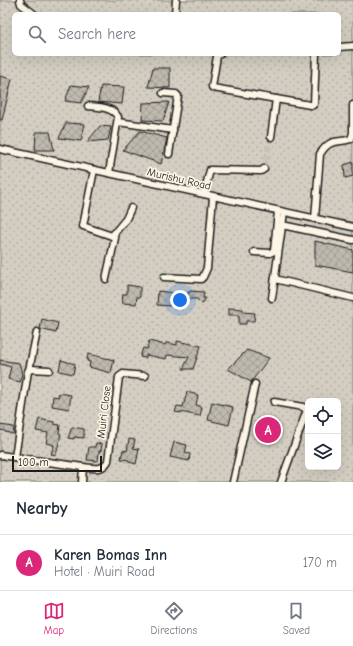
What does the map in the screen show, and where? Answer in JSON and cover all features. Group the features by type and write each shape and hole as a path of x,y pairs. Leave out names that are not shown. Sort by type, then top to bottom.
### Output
{"street":[{"path":"20,0 21,4 31,12"},
{"path":"175,12 176,0"},
{"path":"341,47 353,46"},
{"path":"217,56 213,88 313,105 315,95 316,56"},
{"path":"163,93 178,95 169,154"},
{"path":"271,137 276,99"},
{"path":"315,219 320,154 330,143 351,139 353,133 353,105"},
{"path":"88,106 112,110 116,113 118,122 109,173"},
{"path":"118,122 173,130"},
{"name":"Murishu Road","path":"0,149 353,227"},
{"path":"204,194 210,170 261,171 264,169"},
{"path":"94,170 83,226 115,238 106,279"},
{"path":"164,276 200,279 203,277 207,268 213,197"},
{"path":"112,236 126,219 132,208"},
{"path":"272,298 282,225 281,212"},
{"path":"254,252 270,253 274,251 281,212"},
{"path":"282,225 353,240"},
{"path":"275,279 353,298"},
{"path":"15,457 29,370 37,332"},
{"path":"29,370 49,370"},
{"name":"Muiri Close","path":"0,458 0,455 83,467 102,468 108,461 120,377 123,374 145,376"},
{"path":"233,482 255,384"},
{"path":"274,402 303,407 307,410 281,482"},
{"path":"82,482 83,467"}],"shaded area":[{"path":"0,0 353,0 353,482 0,482"}],"building":[{"path":"153,68 170,68 170,88 148,87"},
{"path":"0,76 12,79 2,120 0,120"},
{"path":"71,85 89,87 81,103 65,101"},
{"path":"101,86 124,87 122,104 98,102"},
{"path":"169,102 163,121 142,120 143,103"},
{"path":"66,123 85,124 81,141 59,138"},
{"path":"100,126 111,127 108,140 87,142"},
{"path":"140,131 167,138 161,164 123,150"},
{"path":"36,132 50,132 54,150 35,150"},
{"path":"353,162 353,176 345,178 344,165"},
{"path":"315,241 353,250 353,272 315,265"},
{"path":"127,285 140,287 140,297 137,297 136,304 122,303 123,294 127,294"},
{"path":"158,291 173,293 173,295 187,296 186,303 172,302 172,304 170,303 170,306 157,305"},
{"path":"188,292 204,292 203,298 206,298 202,304 197,299 188,299"},
{"path":"229,308 243,309 243,312 255,313 254,321 246,321 246,324 239,324 239,315 229,315"},
{"path":"42,319 58,323 56,333 40,329"},
{"path":"149,341 165,345 168,343 177,345 177,341 201,346 193,369 183,369 189,357 167,355 166,359 146,355 146,358 140,357 143,348 147,349"},
{"path":"247,350 269,358 251,382 228,369"},
{"path":"88,354 114,360 111,373 89,367 90,362 87,361"},
{"path":"0,360 19,363 22,373 20,382 8,379 11,367 0,364"},
{"path":"61,360 75,364 73,374 59,371"},
{"path":"187,392 198,395 196,405 202,407 200,416 175,412 177,406 183,407"},
{"path":"59,393 71,395 69,409 52,406 53,396 58,397"},
{"path":"212,402 233,407 229,425 208,420"},
{"path":"39,419 54,422 54,424 60,425 59,433 61,434 56,455 51,454 54,445 46,443 48,433 36,431"},
{"path":"0,425 14,427 13,434 0,430"},
{"path":"72,427 84,429 84,438 68,438"},
{"path":"129,439 135,440 133,448 139,449 136,464 129,462 129,460 121,459 123,450 127,451"},
{"path":"174,442 187,445 185,453 190,454 189,461 170,457"},
{"path":"96,443 102,444 101,451 99,451 98,461 87,460 89,447 95,447"}],"tunnel":[{"path":"264,169 271,137"}],"place":[{"name":"Karen Bomas Inn","path":"268,430"}]}
